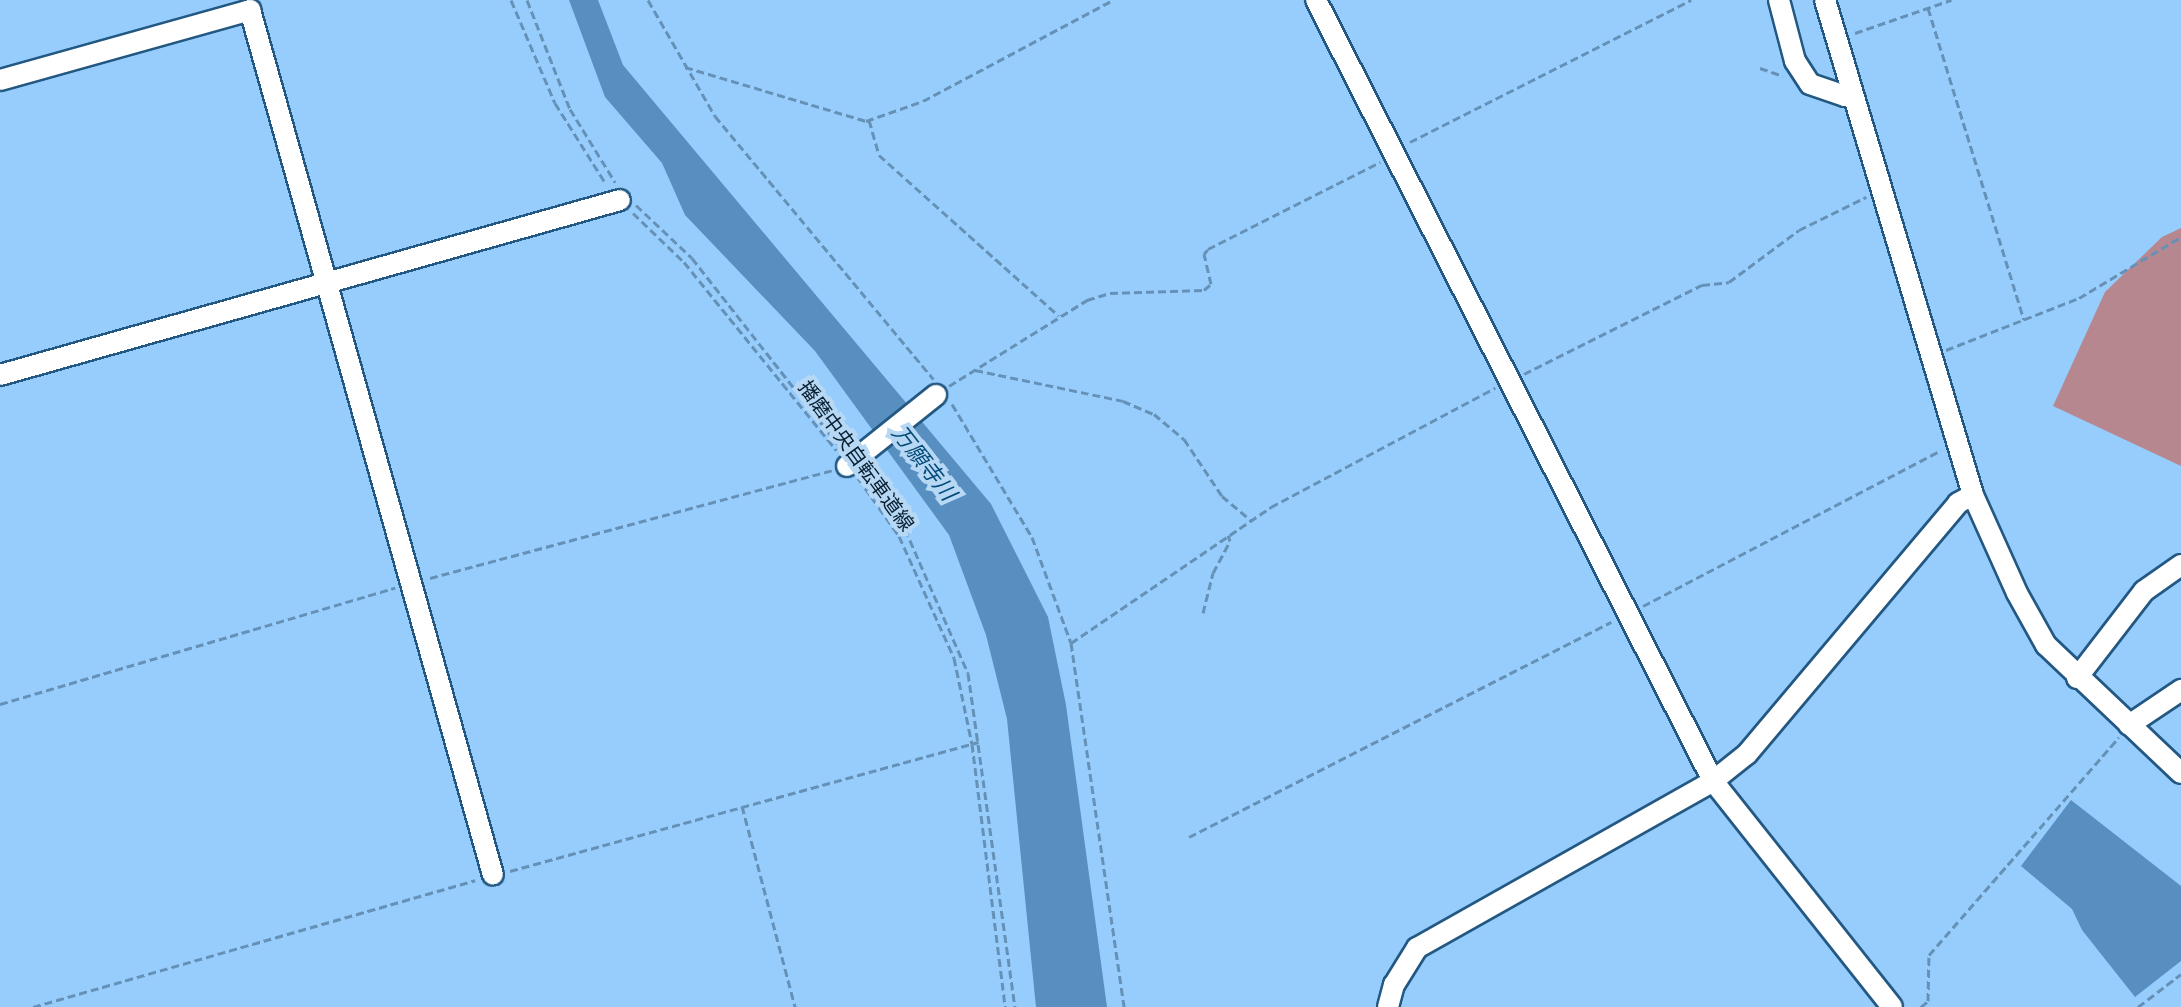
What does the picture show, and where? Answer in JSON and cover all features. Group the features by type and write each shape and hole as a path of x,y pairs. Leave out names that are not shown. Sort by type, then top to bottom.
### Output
{"street":[{"path":"1316,0 1713,781 1892,1007"},
{"path":"1779,0 1795,61 1810,84 1845,96 1852,94"},
{"path":"1825,0 1935,354 1973,495 2033,628 2077,678 2181,773"},
{"path":"0,80 250,10 326,286 414,582 493,875"},
{"path":"0,375 326,286 622,195"},
{"path":"853,462 940,393"},
{"path":"1388,1007 1399,975 1417,948 1713,781 1747,754 1958,503 1973,495"},
{"path":"2077,678 2155,579 2181,565"},
{"path":"2129,725 2180,691"}],"path":[{"name":"播磨中央自転車道線","path":"511,0 555,103 622,195 684,262 853,462 899,536 954,658 972,744 1005,1007"},
{"path":"527,0 570,109 622,195 692,258 905,529 968,673 1015,1007"},
{"path":"648,0 682,66 715,116 984,451 1032,537 1071,643 1124,1007"},
{"path":"682,66 869,120 923,101 1113,0"},
{"path":"940,393 1059,316 1110,293 1204,290 1211,284 1204,254 1208,249 1691,0"},
{"path":"1836,39 1951,0"},
{"path":"1928,8 2024,320"},
{"path":"869,120 879,155 1059,316"},
{"path":"1071,643 1251,520 1509,381 1702,285 1729,282 1799,230 1882,191"},
{"path":"1935,354 2079,298 2181,237"},
{"path":"975,370 1123,401 1154,414 1184,439 1222,496 1251,520"},
{"path":"1189,837 1959,441"},
{"path":"1203,613 1213,573 1230,541 1228,535"},
{"path":"1921,1007 1928,1001 1929,955 2129,725"},
{"path":"742,806 795,1007"},
{"path":"2138,1007 2181,974"}],"shaded area":[{"path":"2181,228 2181,466 2053,406 2105,292 2162,237"}],"water":[{"name":"万願寺川","path":"569,0 598,0 623,65 991,504 1048,617 1066,705 1107,1007 1036,1007 1007,719 986,635 949,535 815,351 685,215 662,163 605,97"},
{"path":"2071,800 2181,886 2181,961 2135,997 2082,930 2072,909 2021,866"}]}
